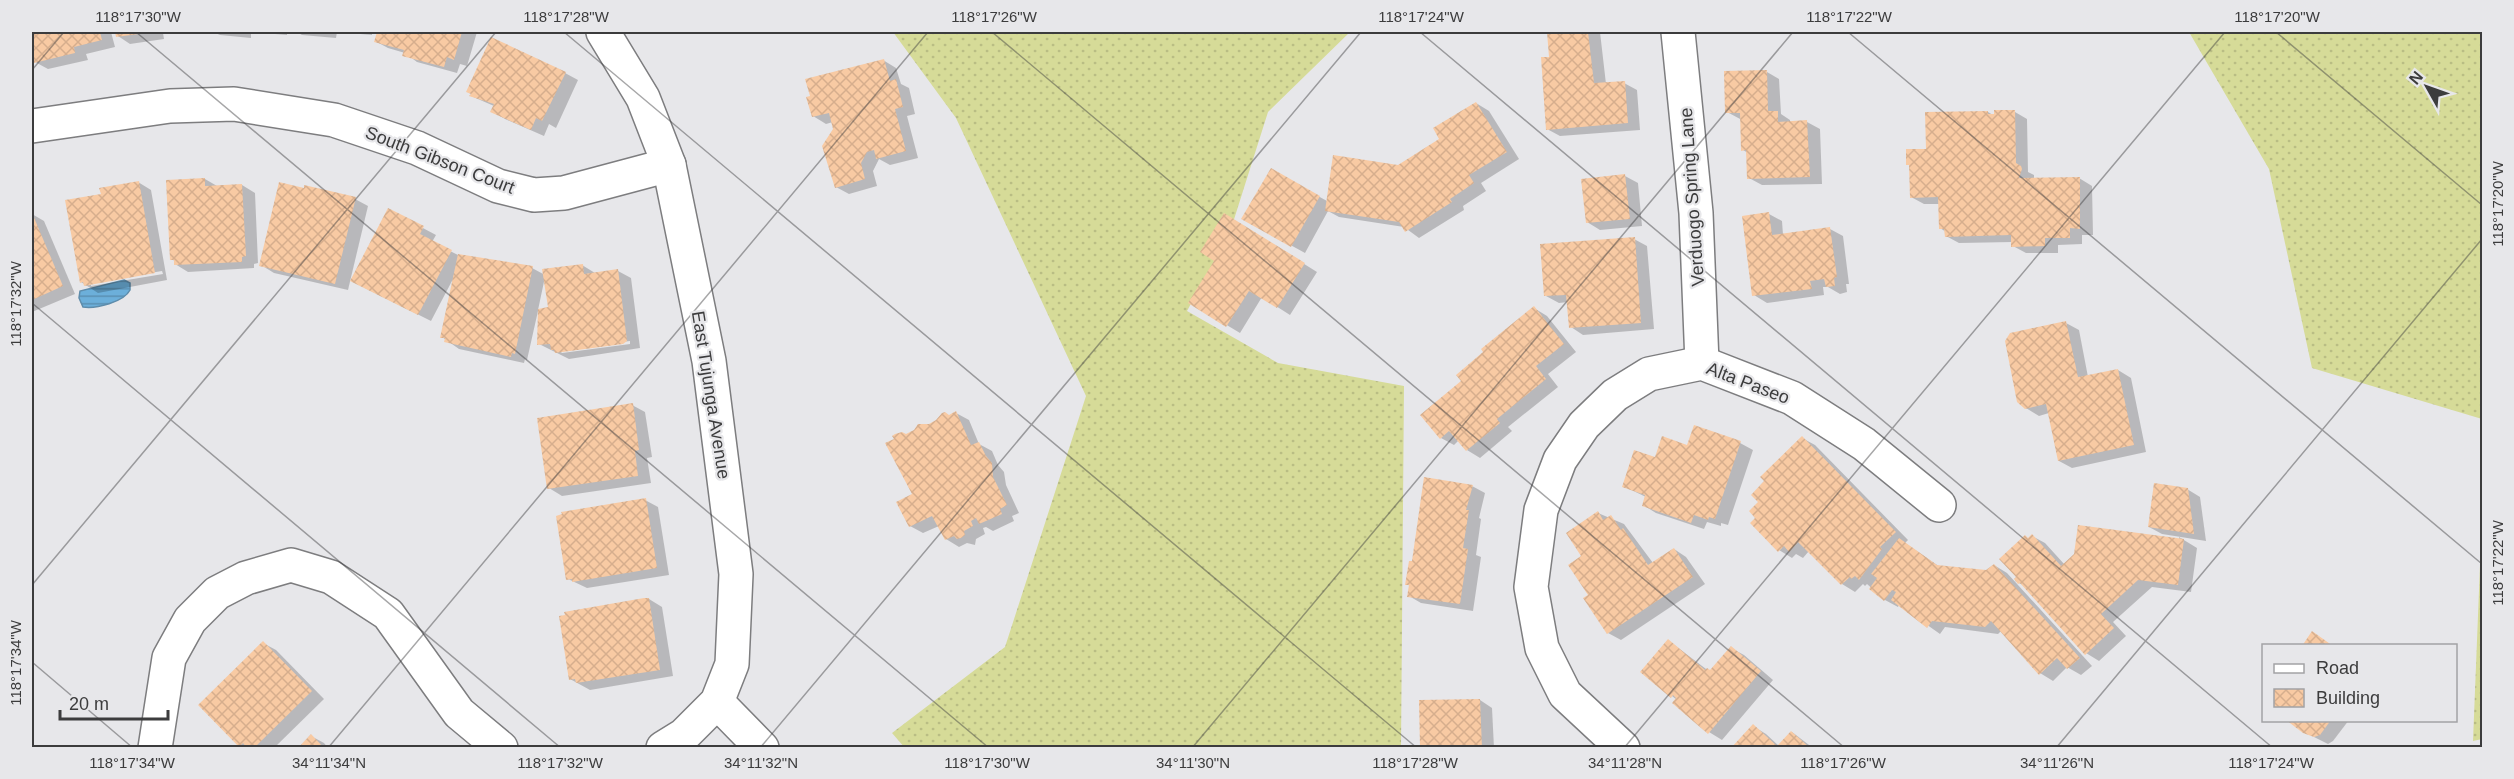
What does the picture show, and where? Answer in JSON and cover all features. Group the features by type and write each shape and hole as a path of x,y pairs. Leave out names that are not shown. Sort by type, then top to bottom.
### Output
{"street":[{"name":"East Tujunga Avenue","path":"603,32 643,98 669,165 709,361 736,574 732,664 717,702 684,735 663,747"},
{"name":"Verduogo Spring Lane","path":"1678,32 1696,213 1702,363"},
{"name":"South Gibson Court","path":"32,126 170,106 234,104 334,120 417,148 498,186 534,195 564,193 669,165"},
{"name":"Alta Paseo","path":"1623,747 1565,694 1542,648 1531,587 1541,510 1560,460 1584,425 1615,395 1649,374 1702,363 1792,398 1864,444 1939,505"},
{"path":"156,747 169,658 190,620 217,593 246,578 291,565 331,577 388,614 459,713 501,747"},
{"path":"717,702 762,747"}],"green space":[{"path":"893,32 1350,32 1268,112 1230,232 1187,311 1278,363 1404,386 1401,747 905,748 892,733 1005,647 1086,396 956,118"},
{"path":"2189,32 2482,32 2482,419 2312,368 2269,169"},
{"path":"2482,515 2482,739 2473,741"}],"water":[{"path":"124,280 130,283 130,290 122,298 102,306 83,307 79,298 80,291"}],"building":[{"path":"32,32 100,32 102,40 74,47 75,53 34,63"},
{"path":"115,32 145,32 146,33 116,37"},
{"path":"377,32 462,32 454,60 447,57 444,67 402,56 404,50 374,42"},
{"path":"1547,32 1588,32 1594,83 1625,81 1628,123 1546,130 1541,57 1549,57"},
{"path":"491,37 566,72 542,121 536,118 531,130 490,112 494,104 469,96 471,94 466,92"},
{"path":"884,59 890,81 896,79 903,107 895,109 906,151 876,159 874,150 867,152 861,163 865,179 835,188 822,146 833,129 829,113 812,117 806,97 810,96 805,79"},
{"path":"1767,70 1768,111 1778,111 1778,122 1807,120 1810,177 1747,179 1746,150 1741,151 1740,113 1725,113 1724,71"},
{"path":"1476,102 1507,152 1469,175 1474,183 1450,199 1452,202 1405,232 1399,222 1325,211 1333,155 1398,165 1439,139 1433,128"},
{"path":"1994,110 2015,110 2016,163 2022,169 2019,178 2080,177 2080,229 2070,228 2070,238 2045,238 2045,246 2011,247 2011,235 1945,237 1944,229 1939,229 1938,197 1910,198 1906,149 1926,149 1925,112 1988,111 1988,114 1994,114"},
{"path":"1271,168 1320,196 1291,247 1241,219"},
{"path":"1625,174 1630,219 1586,223 1581,179"},
{"path":"205,178 205,186 242,184 246,256 242,257 242,262 174,265 174,260 170,260 166,180"},
{"path":"139,181 155,273 84,286 83,282 80,283 65,200 101,194 99,188"},
{"path":"279,182 304,188 304,185 356,197 335,284 259,266"},
{"path":"388,208 424,226 420,234 452,250 418,315 350,281"},
{"path":"1769,212 1772,235 1830,227 1837,277 1834,278 1835,286 1826,287 1824,279 1810,281 1812,289 1752,296 1742,216"},
{"path":"32,213 63,286 32,300"},
{"path":"1224,213 1305,263 1277,308 1249,291 1226,327 1188,303 1214,261 1200,252"},
{"path":"1635,237 1641,323 1569,328 1566,295 1544,296 1540,244"},
{"path":"458,254 533,266 515,354 512,353 511,357 444,342 445,338 440,338"},
{"path":"583,264 584,274 618,269 627,341 623,344 555,353 551,350 550,344 537,345 538,309 548,307 542,269"},
{"path":"1534,306 1564,344 1536,366 1546,379 1497,419 1500,423 1466,451 1449,431 1440,439 1420,415 1461,381 1456,375 1483,352 1481,349"},
{"path":"2066,321 2078,377 2118,369 2134,445 2058,461 2046,404 2025,409 2017,402 2005,341 2010,333"},
{"path":"633,403 639,450 635,451 638,476 547,489 537,418"},
{"path":"956,411 971,445 979,442 992,463 993,477 1007,505 1000,509 1002,514 979,524 976,518 971,521 973,526 964,531 965,535 961,538 957,539 954,536 945,540 932,516 909,527 896,502 912,494 885,443 894,439 892,436 895,434 902,432 906,434 914,430 918,424 929,424 942,413 949,415"},
{"path":"1694,425 1741,441 1715,519 1709,517 1708,520 1694,515 1691,523 1642,506 1645,495 1622,487 1634,450 1655,457 1662,436 1687,445"},
{"path":"1802,436 1896,532 1880,547 1882,549 1859,580 1855,576 1851,579 1850,577 1841,585 1798,542 1789,552 1784,546 1778,552 1750,523 1755,518 1749,511 1758,502 1751,495 1764,481 1760,477"},
{"path":"1424,477 1473,485 1466,510 1469,510 1463,548 1468,549 1460,604 1407,597 1409,585 1405,585 1409,561 1412,561"},
{"path":"2154,483 2188,488 2194,534 2148,527"},
{"path":"646,498 657,568 572,582 572,579 566,580 556,516 562,514 561,512"},
{"path":"1598,511 1603,520 1611,515 1621,530 1623,528 1648,565 1674,548 1693,577 1607,634 1583,598 1588,595 1568,565 1581,556 1566,533"},
{"path":"2078,525 2184,539 2178,585 2138,580 2101,614 2114,628 2085,655 2020,583 2018,584 2014,579 2016,577 1999,559 2025,535 2028,538 2032,534 2061,566 2074,554"},
{"path":"1899,538 1937,565 1986,570 1994,564 2080,658 2067,669 2057,658 2039,675 1991,621 1985,627 1932,621 1927,628 1891,600 1896,592 1892,590 1884,601 1869,589 1877,578 1871,574"},
{"path":"649,598 660,670 576,683 575,679 569,680 559,616 565,615 564,612"},
{"path":"2312,631 2330,644 2303,644"},
{"path":"1668,639 1705,670 1707,668 1710,670 1731,646 1761,671 1708,734 1672,703 1676,698 1673,695 1671,698 1640,672"},
{"path":"263,641 312,691 254,748 247,748 243,743 239,747 198,705"},
{"path":"1480,699 1482,748 1420,748 1419,700"},
{"path":"2289,722 2330,722 2320,735 2314,737 2303,733"},
{"path":"1753,724 1777,746 1791,731 1810,748 1731,748"},
{"path":"311,734 324,748 298,748"}]}
